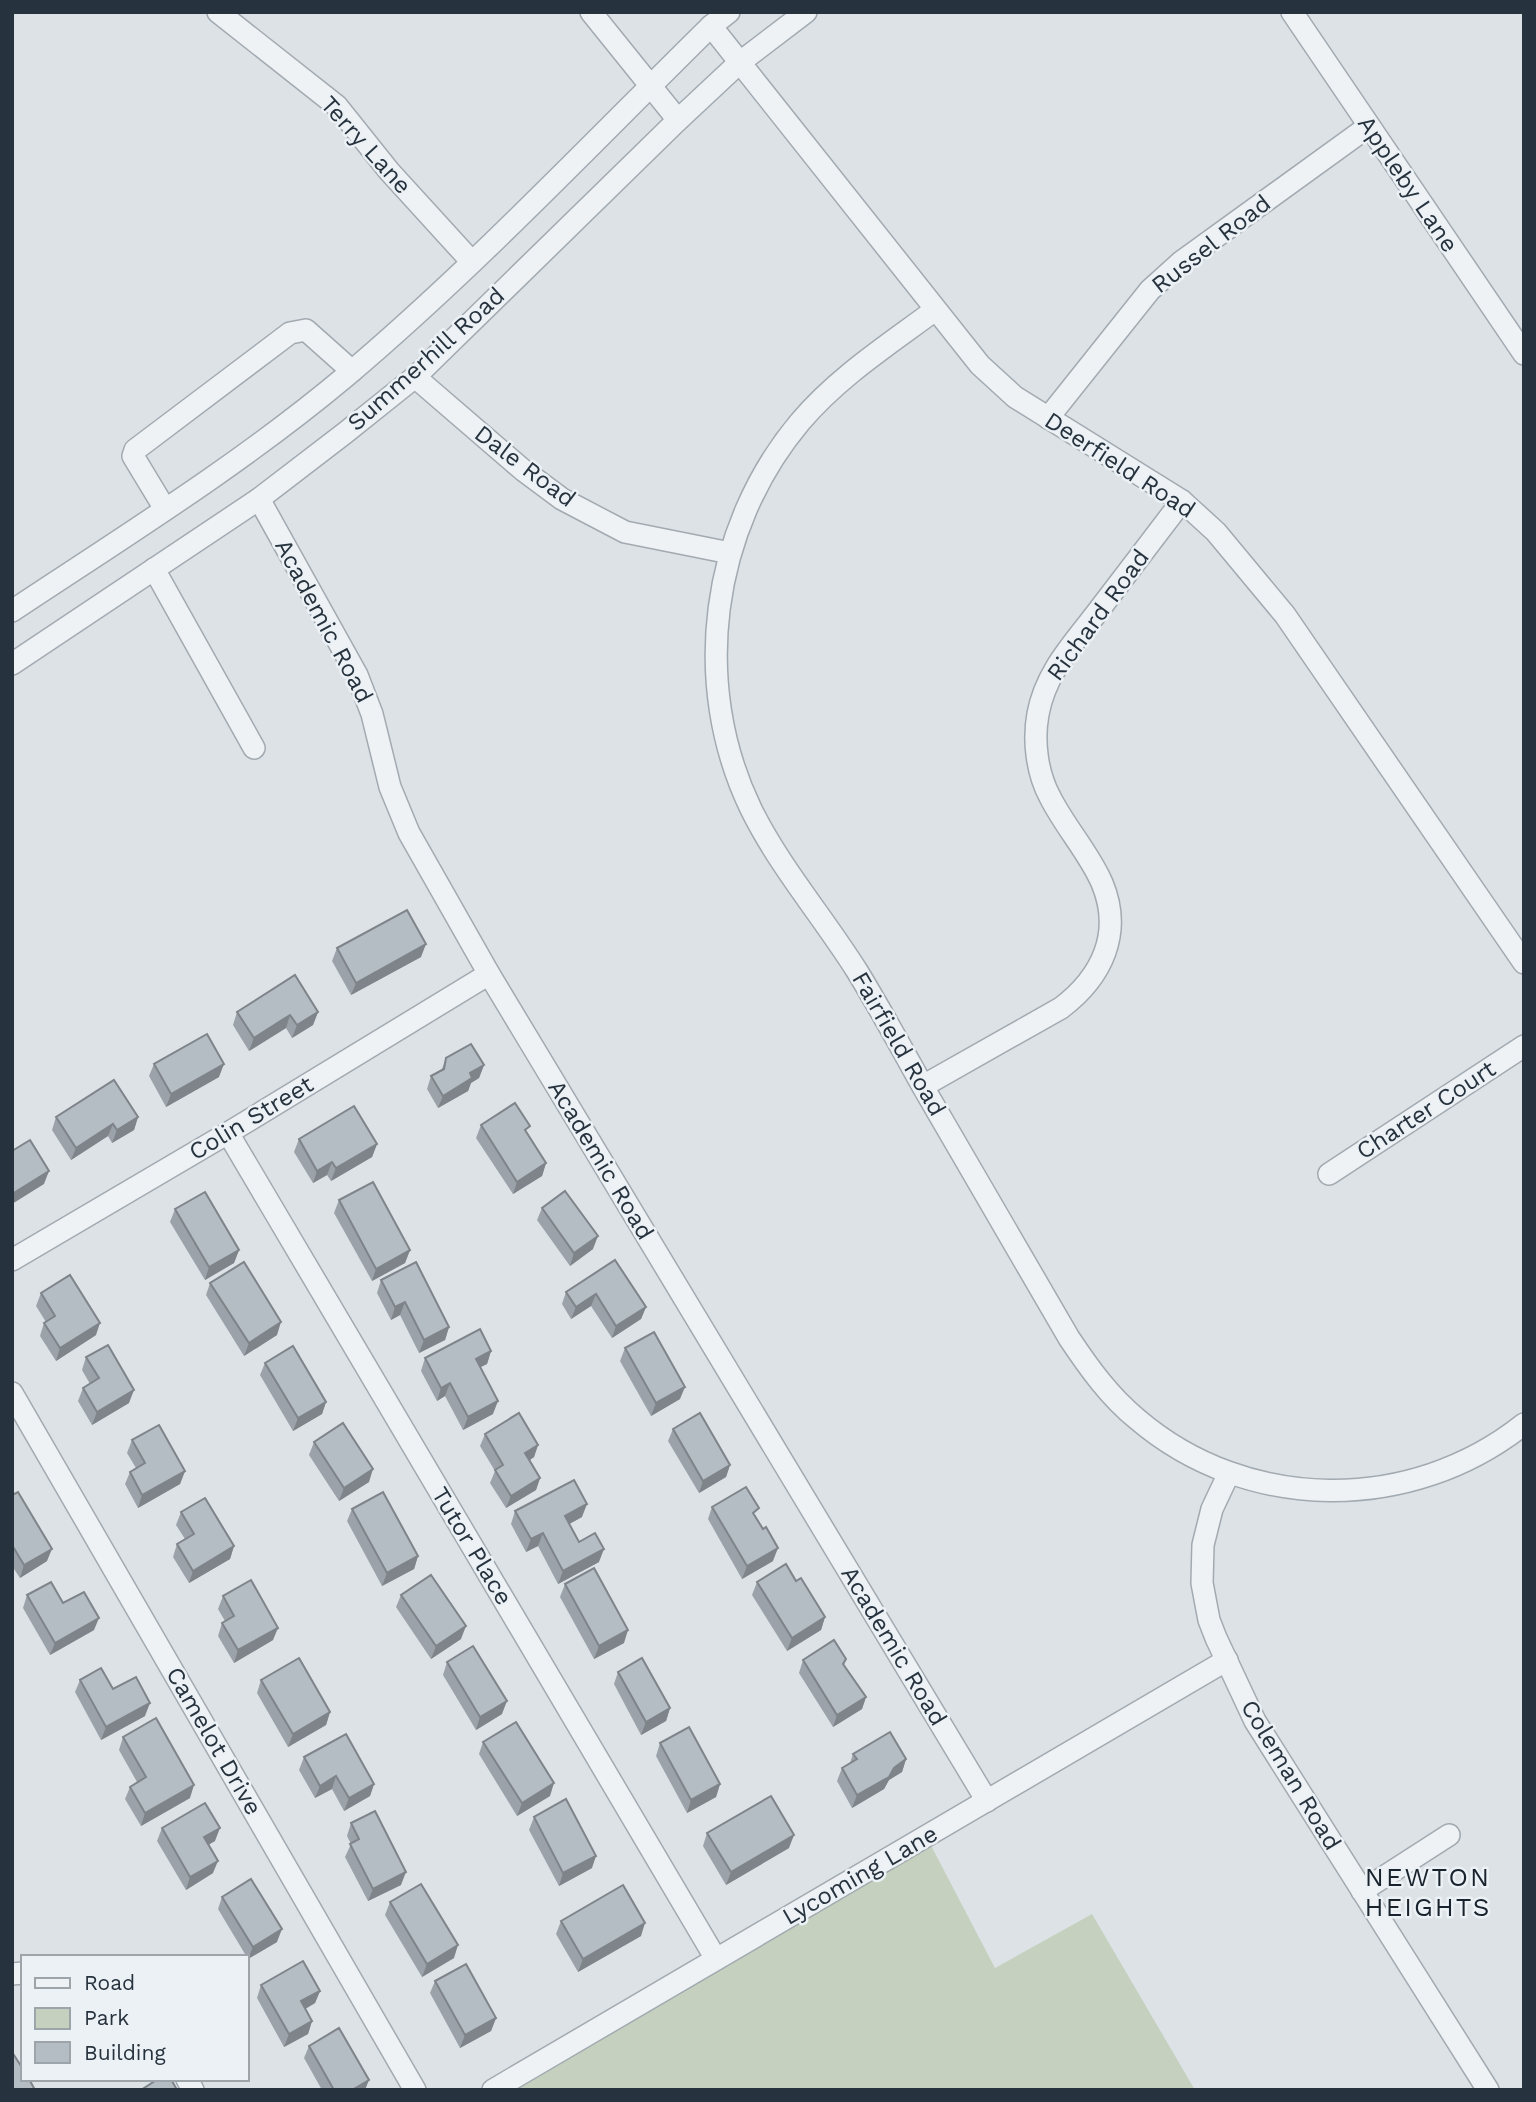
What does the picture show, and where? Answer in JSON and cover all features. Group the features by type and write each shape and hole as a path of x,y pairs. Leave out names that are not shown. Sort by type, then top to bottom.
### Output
{"street":[{"name":"Terry Lane","path":"218,12 337,106 389,171 472,262"},
{"path":"591,12 678,120"},
{"name":"Summerhill Road","path":"12,611 228,467 352,371 472,262 711,26 729,12"},
{"name":"Summerhill Road","path":"12,664 259,499 415,377 739,63 806,12"},
{"name":"Appleby Lane","path":"1293,12 1524,354"},
{"name":"Deerfield Road","path":"711,26 980,365 1015,397 1182,500 1216,532 1285,615 1524,962"},
{"name":"Russel Road","path":"1048,418 1150,290 1181,262 1369,126"},
{"name":"Fairfield Road","path":"935,310 826,394 777,452 742,517 721,589 716,626 716,664 721,713 736,774 751,808 769,841 856,971 1069,1338 1092,1373 1113,1397 1161,1438 1188,1455 1229,1473 1277,1487 1309,1491 1372,1489 1404,1484 1463,1463 1524,1424"},
{"path":"165,509 134,456 135,450 290,333 306,330 352,371"},
{"name":"Dale Road","path":"415,377 523,470 562,499 625,532 730,553"},
{"name":"Academic Road","path":"259,499 358,676 372,714 390,787 409,833 489,974 987,1801"},
{"name":"Richard Road","path":"923,1086 1062,1008 1092,980 1102,962 1108,942 1108,901 1101,881 1044,783 1037,754 1039,711 1047,683 1061,657 1182,500"},
{"path":"154,569 254,748"},
{"name":"Colin Street","path":"12,1260 228,1133 489,974"},
{"name":"Charter Court","path":"1329,1174 1524,1046"},
{"name":"Tutor Place","path":"228,1133 716,1959"},
{"name":"Camelot Drive","path":"12,1393 415,2090"},
{"name":"Coleman Road","path":"1229,1473 1212,1509 1203,1545 1204,1592 1209,1620 1255,1721 1488,2090"},
{"name":"Lycoming Lane","path":"493,2090 1227,1660"},
{"path":"1362,1891 1449,1835"}],"green space":[{"path":"926,1836 995,1968 1092,1914 1195,2090 491,2090"}],"building":[{"path":"407,910 426,944 356,983 337,948"},
{"path":"295,975 318,1012 297,1025 290,1015 254,1038 237,1012"},
{"path":"207,1034 224,1064 171,1094 154,1064"},
{"path":"471,1044 484,1065 470,1073 472,1078 443,1096 431,1076 444,1069 446,1058"},
{"path":"114,1080 138,1117 117,1130 113,1124 76,1148 56,1117"},
{"path":"515,1103 530,1126 525,1130 546,1163 517,1182 481,1125"},
{"path":"354,1106 377,1144 336,1168 332,1162 317,1171 299,1139"},
{"path":"30,1140 49,1171 12,1194 12,1151"},
{"path":"373,1182 410,1250 376,1269 339,1200"},
{"path":"565,1191 598,1236 574,1253 542,1208"},
{"path":"205,1192 239,1250 209,1267 175,1209"},
{"path":"615,1260 646,1307 616,1326 596,1294 576,1307 566,1292"},
{"path":"244,1262 281,1322 249,1343 210,1283"},
{"path":"416,1262 449,1327 424,1340 405,1302 395,1307 381,1280"},
{"path":"70,1275 100,1323 60,1348 44,1323 55,1316 41,1293"},
{"path":"480,1329 491,1351 476,1359 498,1401 468,1417 450,1383 441,1388 425,1358"},
{"path":"654,1332 685,1387 656,1403 625,1348"},
{"path":"108,1345 134,1390 97,1412 83,1388 99,1378 86,1357"},
{"path":"293,1346 326,1402 298,1418 265,1363"},
{"path":"519,1413 538,1445 525,1453 540,1478 511,1496 495,1470 503,1465 485,1434"},
{"path":"700,1413 730,1465 703,1481 673,1429"},
{"path":"343,1423 373,1469 344,1488 314,1442"},
{"path":"159,1425 185,1471 142,1495 130,1472 145,1463 132,1440"},
{"path":"574,1480 587,1504 565,1516 579,1542 595,1533 604,1549 563,1571 543,1533 531,1539 515,1511"},
{"path":"746,1487 759,1508 753,1513 763,1529 766,1527 778,1548 747,1566 712,1507"},
{"path":"18,1492 52,1549 24,1565 12,1545 12,1495"},
{"path":"383,1492 418,1556 387,1573 352,1509"},
{"path":"205,1498 234,1546 193,1571 177,1544 194,1534 181,1512"},
{"path":"786,1564 796,1581 801,1578 825,1617 792,1638 757,1582"},
{"path":"594,1568 628,1630 599,1646 565,1584"},
{"path":"431,1575 466,1626 436,1646 401,1595"},
{"path":"251,1580 278,1628 238,1650 222,1623 234,1616 223,1596"},
{"path":"51,1582 63,1603 84,1592 99,1618 55,1643 27,1595"},
{"path":"834,1640 846,1659 843,1664 866,1697 837,1715 803,1660"},
{"path":"473,1646 507,1701 480,1717 447,1662"},
{"path":"299,1658 330,1712 293,1734 261,1680"},
{"path":"642,1658 670,1708 646,1722 618,1672"},
{"path":"101,1668 113,1689 136,1677 150,1703 106,1727 80,1680"},
{"path":"156,1718 194,1785 145,1813 130,1787 146,1777 123,1737"},
{"path":"516,1722 554,1783 522,1803 483,1742"},
{"path":"689,1727 720,1784 691,1800 660,1743"},
{"path":"890,1732 906,1759 894,1768 889,1777 857,1795 842,1768 857,1759 853,1754"},
{"path":"346,1734 374,1784 349,1798 336,1776 320,1786 304,1757"},
{"path":"771,1796 794,1835 731,1872 707,1833"},
{"path":"566,1799 596,1856 563,1873 534,1817"},
{"path":"205,1803 220,1828 204,1837 218,1861 190,1877 162,1828"},
{"path":"375,1811 406,1872 373,1889 350,1844 359,1839 351,1823"},
{"path":"251,1879 282,1929 253,1947 222,1897"},
{"path":"421,1884 458,1945 427,1964 390,1902"},
{"path":"623,1885 645,1923 583,1959 561,1921"},
{"path":"303,1961 320,1991 301,2001 312,2021 289,2034 261,1985"},
{"path":"466,1964 496,2018 465,2035 435,1981"},
{"path":"339,2028 369,2080 352,2090 334,2090 309,2046"},
{"path":"12,2052 21,2066 21,2081 30,2081 35,2090 12,2090"},
{"path":"155,2081 172,2081 177,2090 141,2090"}],"district":[{"name":"NEWTON HEIGHTS","path":"1428,1892"}]}
